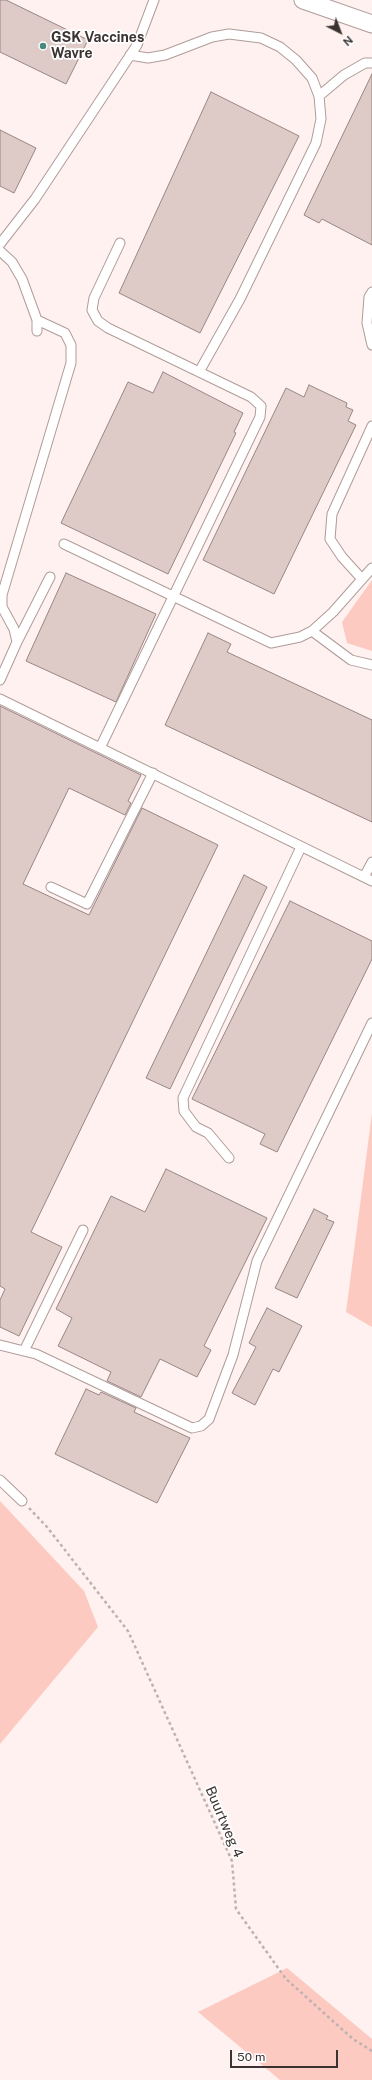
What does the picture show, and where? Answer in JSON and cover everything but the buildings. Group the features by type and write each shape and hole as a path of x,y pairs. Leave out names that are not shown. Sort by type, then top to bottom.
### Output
{"street":[{"path":"303,0 372,24"}],"lane":[{"path":"0,244 3,235 35,199 130,56 137,44 154,0"},
{"path":"130,56 148,58 165,55 212,37 229,34 261,38 280,46 296,60 312,78 319,96 321,119 316,143 240,299 199,372"},
{"path":"319,96 344,75 365,63 372,63"},
{"path":"100,748 260,417 261,406 251,397 108,328 98,321 92,310 94,298 120,243"},
{"path":"0,251 12,262 22,280 37,320 37,331"},
{"path":"372,292 369,297 367,323 372,345"},
{"path":"17,642 14,629 2,607 2,595 71,363 71,345 65,333 37,320"},
{"path":"362,579 342,557 330,539 332,514 372,426"},
{"path":"64,544 173,598 271,643 289,641 312,631 333,612 372,568"},
{"path":"0,680 17,642 50,577"},
{"path":"312,631 351,660 372,665"},
{"path":"0,699 368,879 372,862"},
{"path":"51,887 87,904 153,773"},
{"path":"229,1158 208,1132 196,1127 184,1111 183,1098 302,847"},
{"path":"1,1348 36,1354 192,1428 201,1426 209,1420 233,1355 258,1261 372,1023"},
{"path":"24,1352 83,1230"},
{"path":"0,1480 22,1501"}],"path":[{"name":"Buurtweg 4","path":"22,1501 47,1527 128,1631 232,1861 236,1909 286,1980 353,2039 372,2051"}],"shaded area":[{"path":"372,580 372,651 347,643 342,622"},
{"path":"372,1113 372,1327 346,1312"},
{"path":"0,1501 84,1591 98,1627 0,1744"},
{"path":"287,1968 372,2039 372,2080 280,2080 198,2012"}],"place":[{"name":"GSK Vaccines Wavre","path":"43,46"}]}
